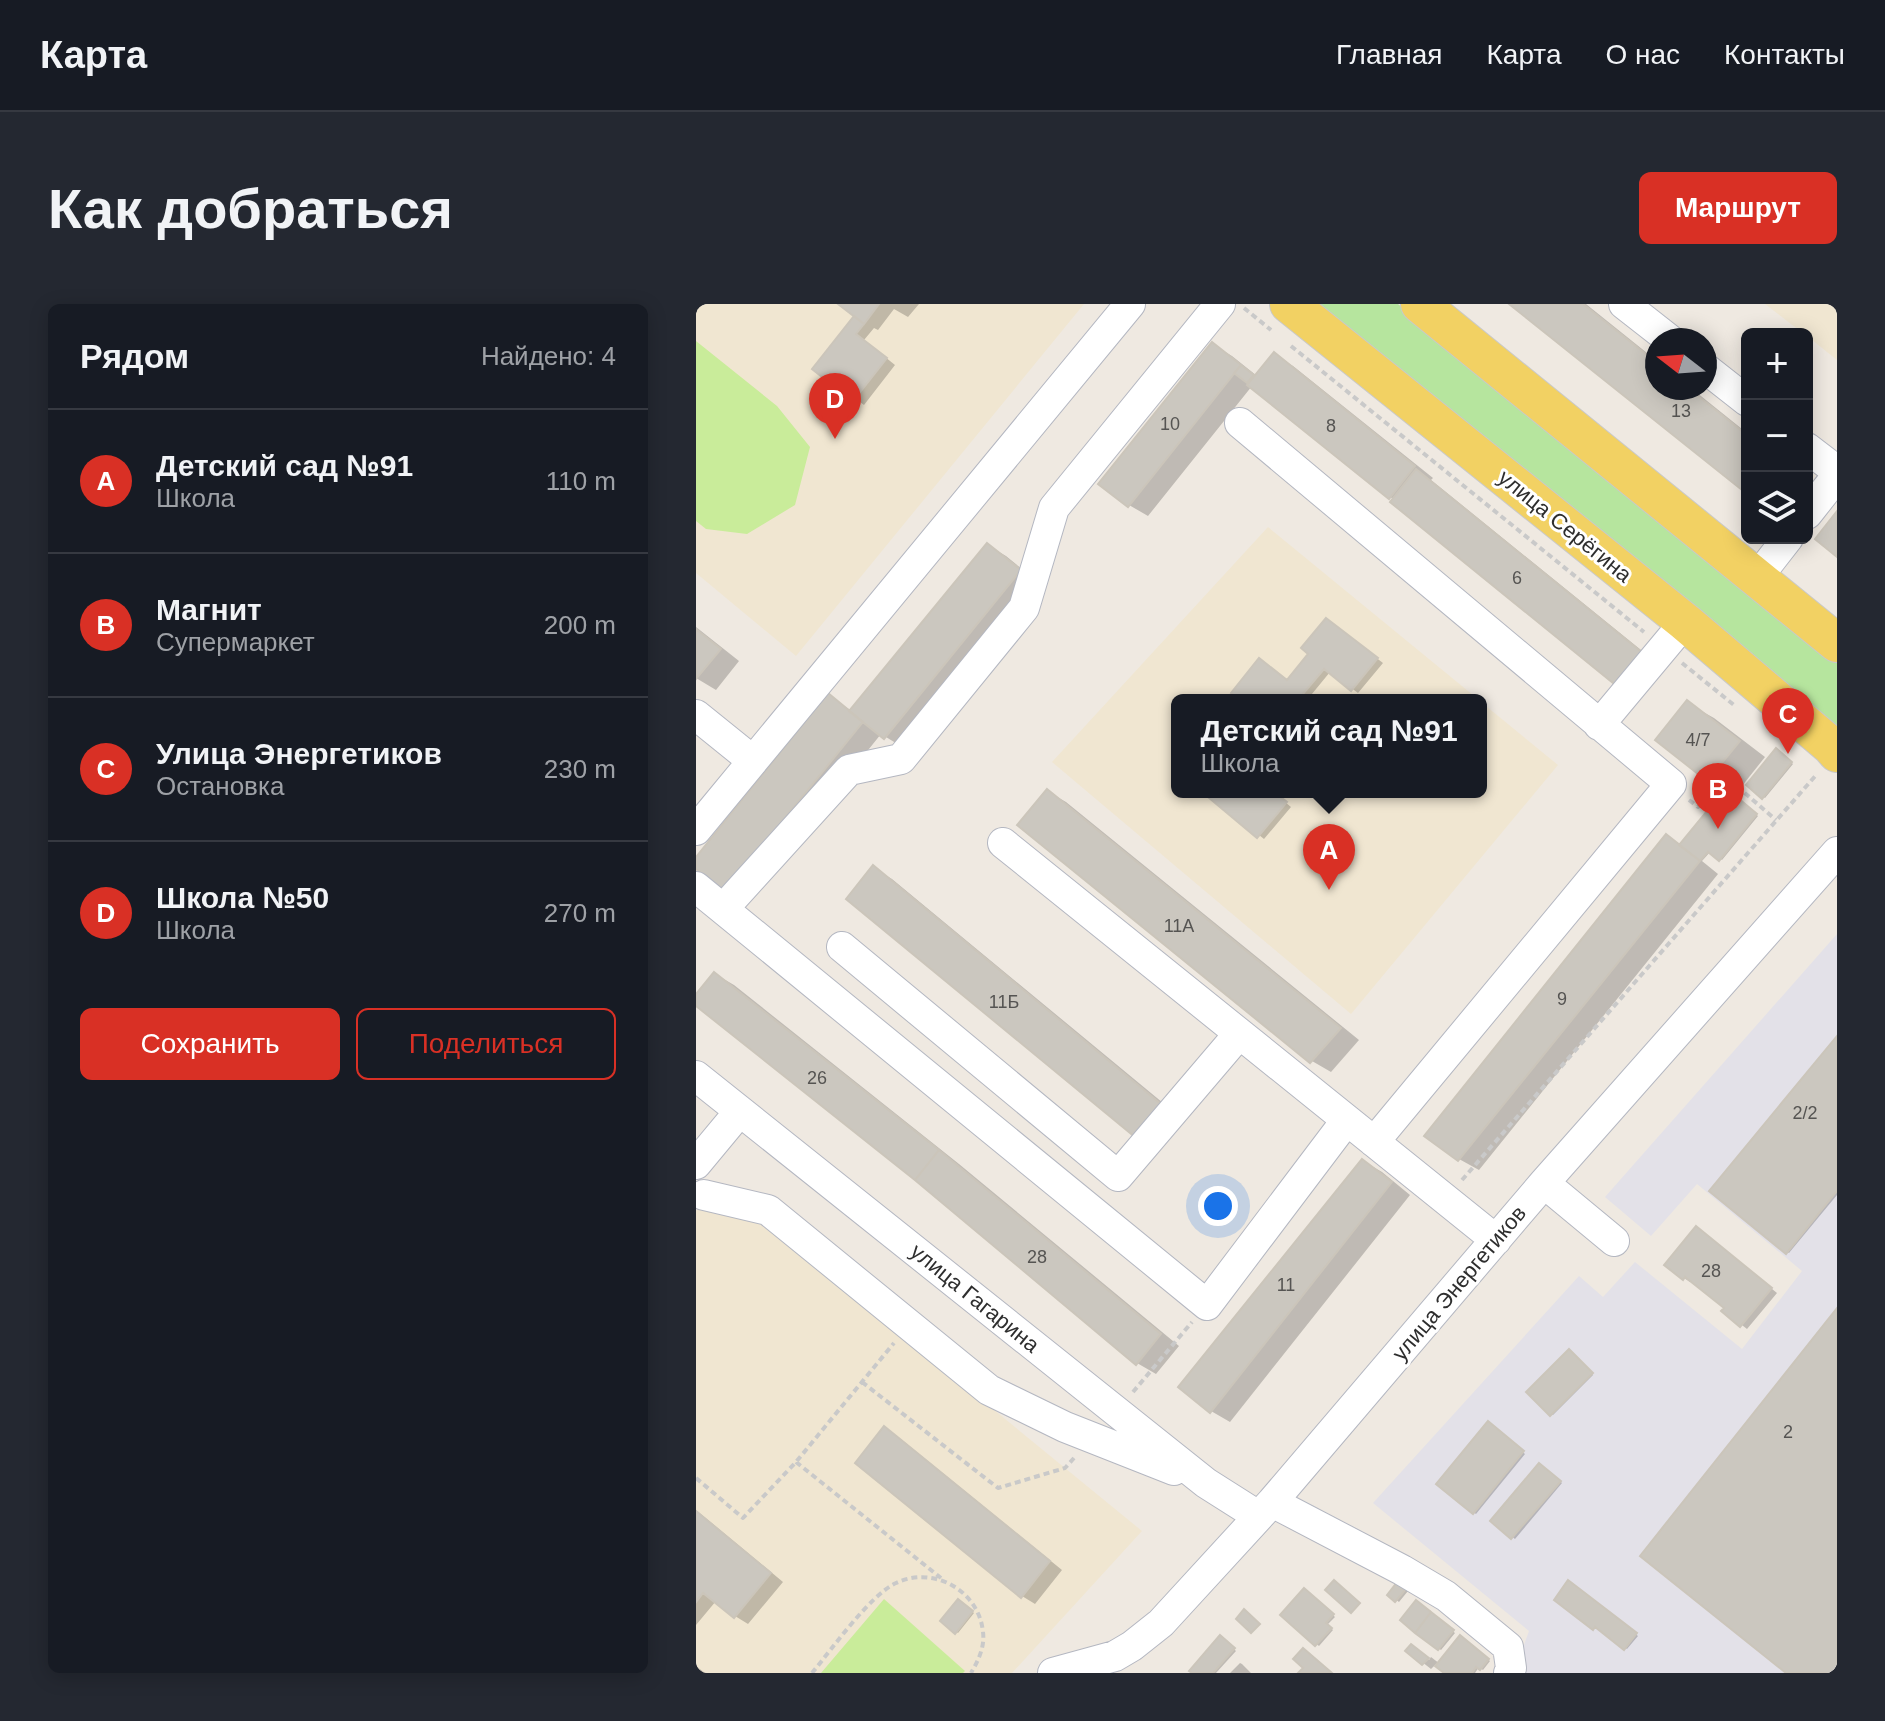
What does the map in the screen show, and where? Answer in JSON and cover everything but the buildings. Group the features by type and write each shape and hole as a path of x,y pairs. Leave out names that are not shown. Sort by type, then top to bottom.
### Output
{"main road":[{"path":"1420,304 1837,643"},
{"name":"улица Серёгина","path":"1282,319 1674,635 1831,746 1827,763"}],"street":[{"path":"696,829 1130,304"},
{"path":"723,909 849,770 901,759 1024,608 1054,508 1220,304"},
{"path":"1624,304 1655,328"},
{"path":"1717,377 1746,400"},
{"path":"1240,423 1671,784 1374,1142"},
{"path":"1813,453 1837,474 1813,506"},
{"path":"1756,579 1783,544"},
{"path":"1599,725 1674,635"},
{"path":"696,715 753,761"},
{"path":"1003,843 1496,1240"},
{"name":"улица Энергетиков","path":"1053,1673 1115,1656 1161,1623 1265,1509 1544,1183 1837,852"},
{"path":"696,887 1207,1305 1346,1121"},
{"path":"842,947 1118,1176 1239,1034"},
{"name":"улица Гагарина","path":"696,1076 1206,1483 1402,1570 1446,1596 1508,1647 1509,1673"},
{"path":"696,1164 740,1111"},
{"path":"1544,1183 1614,1241"},
{"path":"704,1195 768,1210 989,1390 1065,1427 1206,1483"}],"path":[{"path":"1239,304 1282,319"},
{"path":"1287,343 1674,635 1736,707"},
{"path":"1445,1199 1827,763"},
{"path":"1671,784 1698,807 1724,775 1776,820"},
{"path":"1117,1412 1207,1305"},
{"path":"696,1478 743,1518 796,1462 910,1325"},
{"path":"862,1382 998,1488 1065,1468"},
{"path":"796,1462 943,1580 963,1592 978,1611 984,1634 980,1657 971,1673"},
{"path":"812,1673 877,1596 896,1582 919,1576 943,1580"}],"shaded area":[{"path":"696,304 1084,304 796,656 696,573"},
{"path":"1765,304 1837,304 1837,360 1813,341 1813,328 1796,328"},
{"path":"1268,527 1472,694 1171,694 1171,798 1487,798 1487,707 1558,765 1351,1014 1052,762"},
{"path":"1837,934 1837,1673 1514,1673 1529,1631 1373,1503 1579,1276 1603,1297 1635,1262 1742,1349 1802,1271 1697,1184 1651,1236 1605,1197"},
{"path":"719,1185 1142,1531 1012,1673 696,1673 696,1211"}],"green space":[{"path":"1306,304 1398,304 1837,657 1837,729"},
{"path":"696,341 777,406 810,447 795,505 747,534 706,529 696,521"},
{"path":"884,1599 965,1671 821,1673"}],"place":[{"name":"Школа №50","path":"835,439"},
{"name":"Улица Энергетиков","path":"1788,754"},
{"name":"Магнит","path":"1718,829"},
{"name":"Детский сад №91","path":"1329,890"}]}
